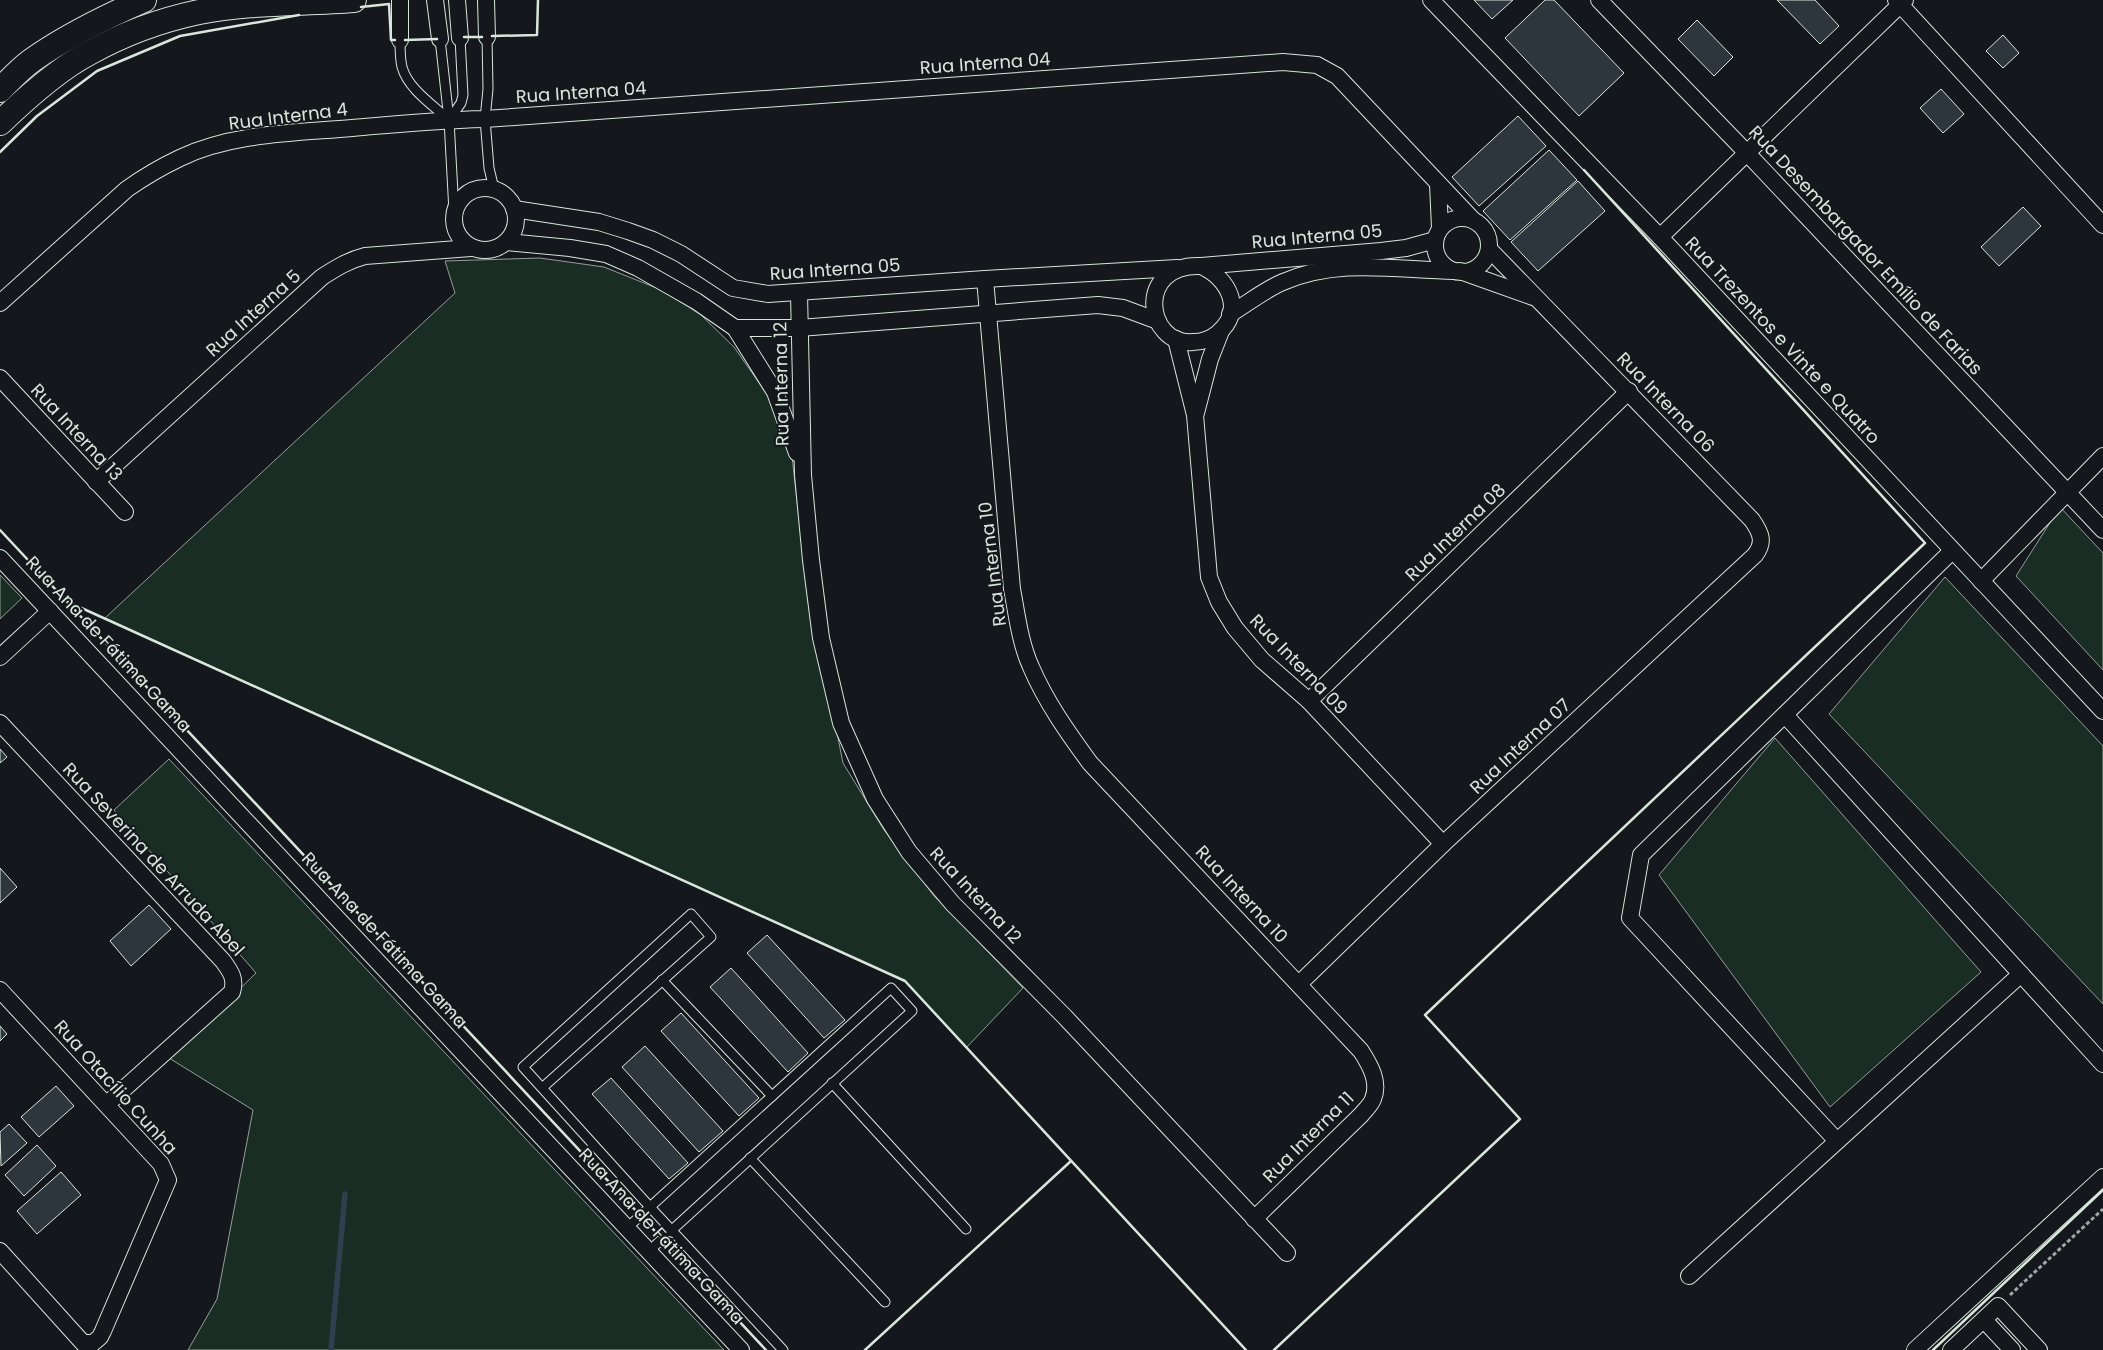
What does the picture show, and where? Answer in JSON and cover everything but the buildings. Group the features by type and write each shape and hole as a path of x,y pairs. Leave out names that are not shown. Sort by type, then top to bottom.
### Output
{"main road":[{"path":"0,90 30,62 57,44 109,16 144,0"},
{"path":"0,123 27,97 88,53 140,30 200,12 345,0"}],"street":[{"path":"400,0 400,40"},
{"path":"435,0 440,39"},
{"path":"457,0 460,38"},
{"path":"486,0 487,37"},
{"name":"Rua Trezentos e Vinte e Quatro","path":"1431,0 1660,236 2103,712"},
{"name":"Rua Desembargador Emílio de Farias","path":"1599,0 1746,152 2103,530"},
{"path":"1660,236 1900,2 2103,225"},
{"name":"Rua Interna 04","path":"485,119 1283,62 1307,62 1326,68 1337,76 1473,220"},
{"name":"Rua Interna 4","path":"0,303 127,189 150,173 181,157 247,138 449,120 485,119"},
{"path":"1437,234 1449,220 1461,217 1473,220 1483,227 1488,238 1489,249 1485,260 1476,268 1466,272 1457,271 1443,264 1436,253 1438,184"},
{"path":"482,188 494,189 510,200 514,209 515,226 507,242 499,248 480,251 471,248 460,239 454,226 454,212 459,200 469,192 482,188"},
{"name":"Rua Interna 05","path":"514,209 599,222 653,240 681,254 733,288 768,294 799,294 985,279 1177,268"},
{"name":"Rua Interna 05","path":"1201,266 1406,248 1437,234"},
{"path":"507,242 570,248 606,254 638,268 696,301 735,328 800,328 1098,305 1123,308 1158,321"},
{"name":"Rua Interna 5","path":"96,482 322,277 335,268 355,258 365,256 471,248"},
{"name":"Rua Interna 06","path":"1489,249 1629,391 1752,520 1761,536"},
{"path":"1189,265 1201,266 1213,271 1226,285 1231,302 1230,314 1220,331 1213,337 1201,342 1188,342 1176,339 1165,331 1158,321 1154,309 1154,296 1166,275 1177,268 1189,265"},
{"name":"Rua Interna 05","path":"1230,314 1281,283 1310,273 1352,266 1457,271"},
{"name":"Rua Interna 06","path":"1457,271 1538,298"},
{"name":"Rua Interna 10","path":"985,279 1012,588 1019,628 1030,667 1064,728 1090,763 1299,984"},
{"name":"Rua Interna 12","path":"799,294 803,474 821,638 841,723 875,799 909,852 953,904 1065,1017 1287,1253"},
{"name":"Rua Interna 12","path":"735,328 775,392 791,433 803,474"},
{"name":"Rua Interna 09","path":"1195,415 1210,359 1220,331"},
{"name":"Rua Interna 09","path":"1176,339 1195,415 1209,577 1219,602 1236,628 1262,660 1309,702 1442,844"},
{"name":"Rua Interna 13","path":"0,378 126,512"},
{"name":"Rua Interna 08","path":"1309,702 1629,391"},
{"path":"1981,581 2103,456"},
{"name":"Rua Interna 07","path":"1299,984 1442,844 1756,555 1761,548 1761,536"},
{"path":"1837,1141 1630,918 1641,855 1952,551"},
{"name":"Rua Ana de Fátima Gama","path":"0,558 741,1350"},
{"path":"0,657 50,611"},
{"path":"1785,715 2103,1064"},
{"name":"Rua Severina de Arruda Abel","path":"0,723 223,961 233,977 232,992 107,1104"},
{"path":"1689,1276 2021,974"},
{"name":"Rua Interna 11","path":"1254,1219 1361,1115 1373,1100 1374,1076 1371,1066 1360,1051 1299,984"},
{"name":"Rua Otacílio Cunha","path":"0,990 161,1164 168,1180 103,1331 100,1337 93,1343 84,1343 0,1252"},
{"path":"1914,1350 2103,1177"},
{"path":"1951,1350 1998,1306 2039,1350"},
{"path":"1984,1320 2012,1350"}],"lane":[{"path":"487,37 488,89 485,119 489,168 494,189"},
{"path":"449,120 461,103 463,95 460,38"},
{"path":"440,39 449,120 454,212"},
{"path":"400,40 402,68 408,79 413,87 449,120"},
{"path":"542,1088 711,937 690,914 523,1067 542,1088 650,1207 671,1230 783,1350"},
{"path":"662,980 772,1096"},
{"path":"628,1228 891,988 912,1011 649,1251"},
{"path":"832,1083 966,1229"},
{"path":"750,1158 885,1302"}],"path":[{"path":"1998,1306 2103,1209"}],"green space":[{"path":"540,258 604,267 659,289 700,314 734,347 771,400 791,447 805,573 843,763 884,830 934,896 1023,988 966,1048 905,981 105,618 455,293 445,261"},
{"path":"2060,507 2103,553 2103,670 2016,576"},
{"path":"0,575 22,598 0,619"},
{"path":"1945,577 2103,746 2103,1004 1829,714"},
{"path":"1775,738 1981,972 1830,1107 1659,875"},
{"path":"169,759 724,1350 188,1350 217,1299 253,1110 169,1058 256,973 114,810"}],"waterway":[{"path":"331,1350 345,1194"}],"wall":[{"path":"492,36 537,35 538,0"},
{"path":"361,7 389,4 391,40 395,40"},
{"path":"0,152 37,116 97,71 180,36 299,15"},
{"path":"464,37 482,37"},
{"path":"405,40 437,39"},
{"path":"1274,1350 1520,1119 1425,1015 1925,543 1584,170"},
{"path":"0,530 766,1350"},
{"path":"66,601 905,981 1246,1350"},
{"path":"865,1350 1071,1161"},
{"path":"1933,1350 2103,1190"}]}
